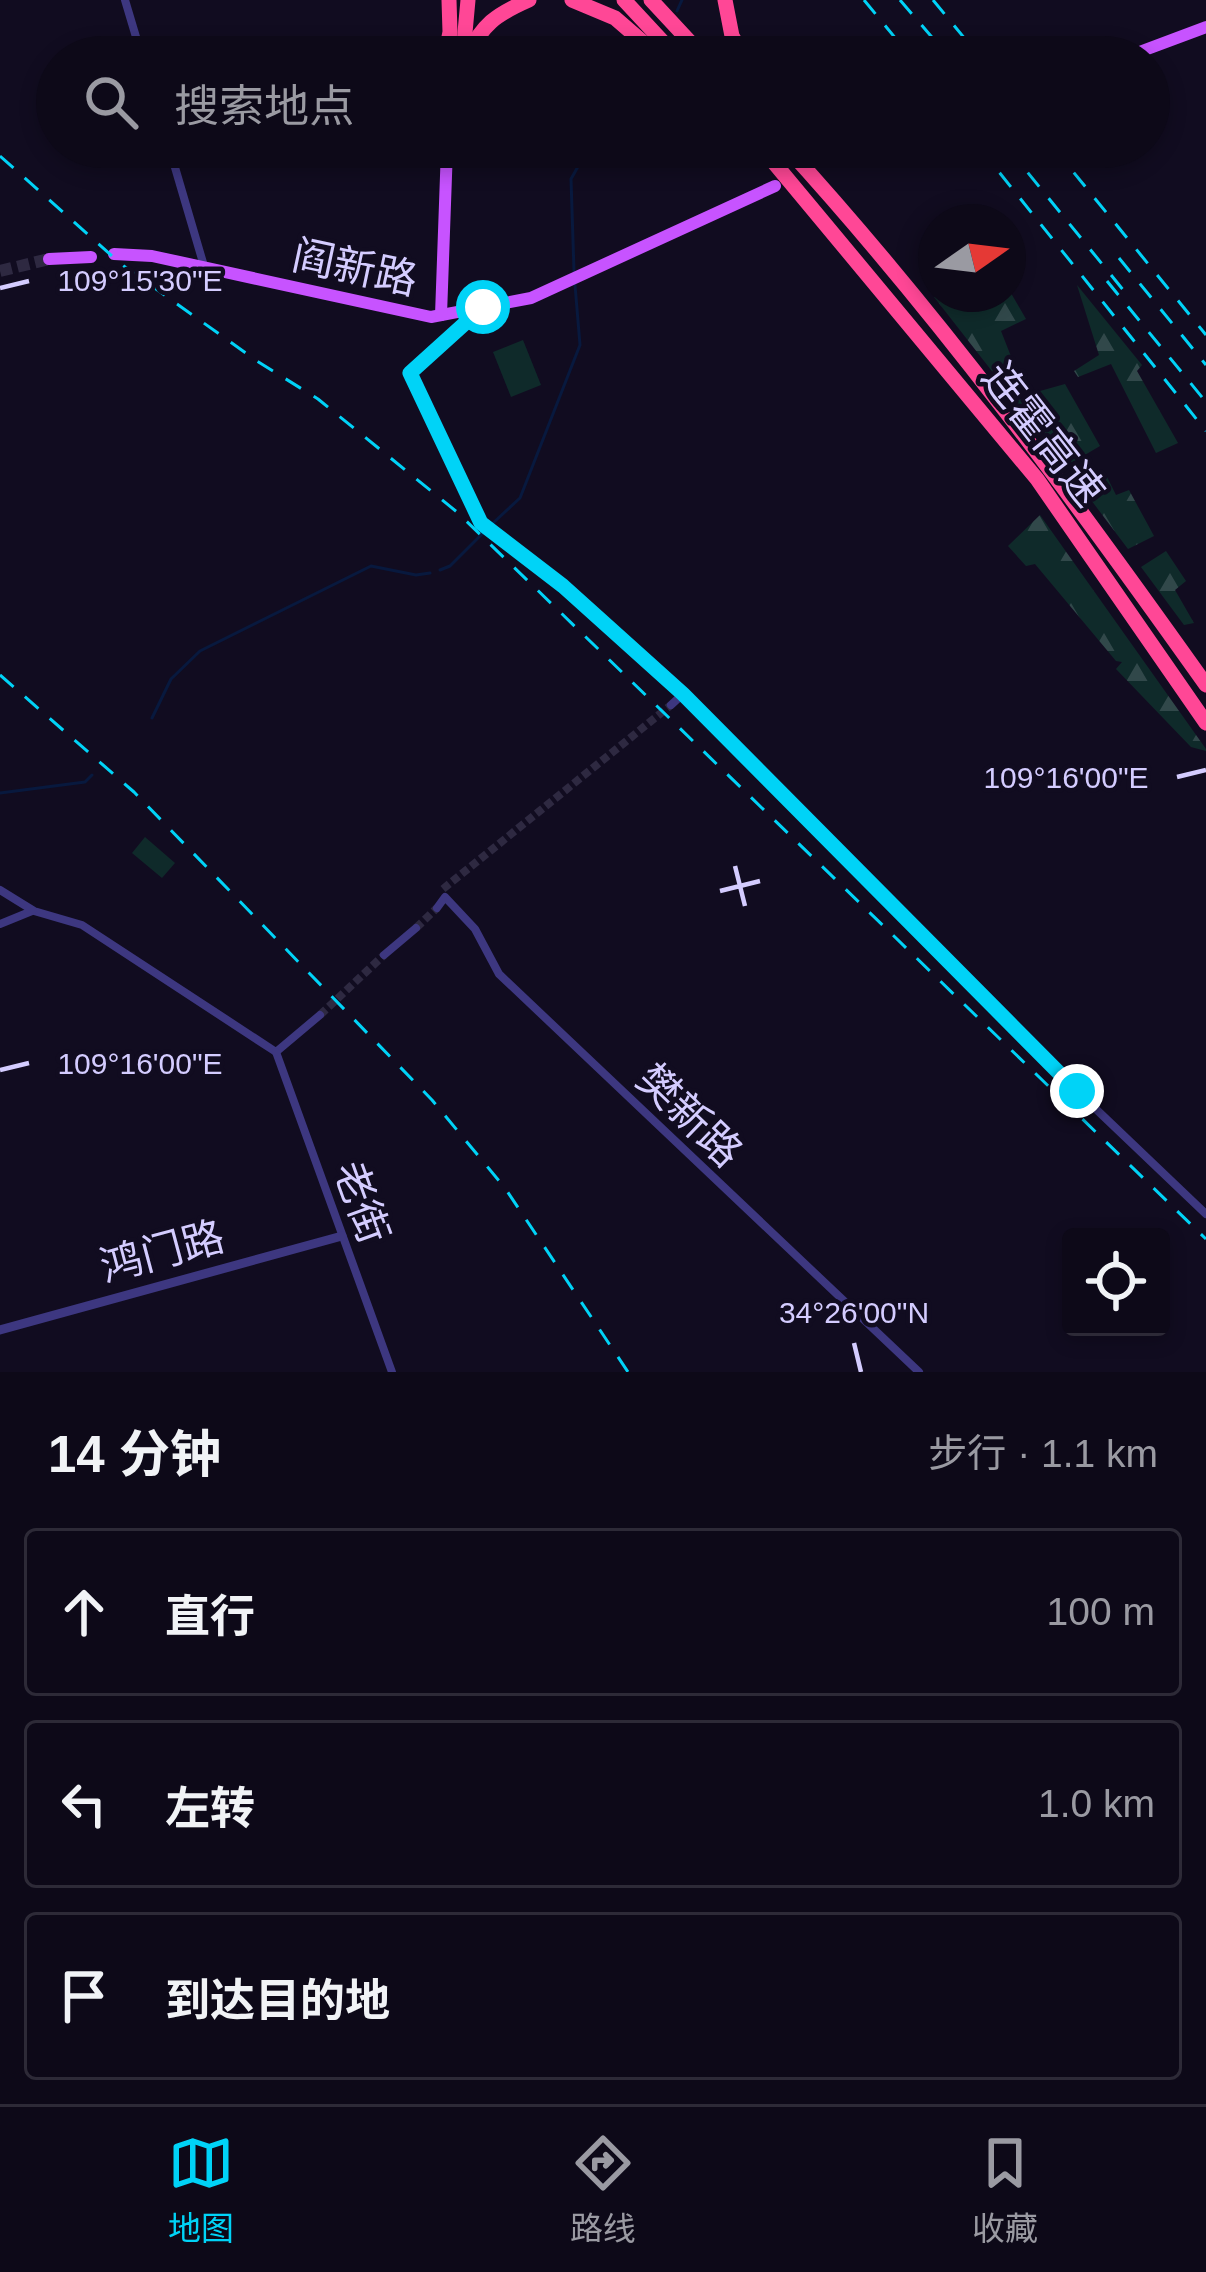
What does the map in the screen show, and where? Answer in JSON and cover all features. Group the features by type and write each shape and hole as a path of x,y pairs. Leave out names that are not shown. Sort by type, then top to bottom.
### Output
{"highway":[{"path":"450,36 453,0"},
{"path":"465,36 468,0"},
{"path":"476,36 504,11 529,0"},
{"path":"572,0 615,18 636,36"},
{"path":"623,0 657,36"},
{"path":"651,0 684,36"},
{"path":"725,0 732,36"},
{"name":"连霍高速","path":"778,168 1037,479 1206,723"},
{"name":"连霍高速","path":"804,168 928,310 1052,469 1206,685"},
{"path":"815,168 856,227"}],"main road":[{"path":"1170,40 1206,27"},
{"path":"441,315 446,168"},
{"name":"阎新路","path":"114,254 152,256 431,317 531,298 775,186"},
{"path":"49,259 91,257"}],"street":[{"path":"125,0 136,36"},
{"path":"175,168 204,267"},
{"path":"483,307 410,373 481,523 563,586 683,694 1077,1091 1206,1214"},
{"path":"671,705 683,694"},
{"path":"0,890 34,911 82,925 276,1052 320,1015"},
{"name":"樊新路","path":"436,908 444,893 475,928 499,974 920,1372"},
{"path":"0,924 34,911"},
{"path":"385,955 416,928"},
{"name":"老街","path":"276,1052 392,1372"},
{"name":"鸿门路","path":"0,1330 342,1235"}],"green space":[{"path":"1077,285 1142,365 1137,371 1178,443 1156,453 1111,364 1078,377 1074,371 1099,355"},
{"path":"946,312 1022,312 1026,319 1001,331 1012,359 1006,362 1015,398 1065,384 1100,446 1066,466"},
{"path":"523,340 541,385 511,397 493,352"},
{"path":"1106,475 1116,495 1129,490 1154,536 1128,549 1082,488"},
{"path":"1040,515 1206,751 1191,747 1116,669 1122,662 1116,661 1035,564 1026,566 1008,546"},
{"path":"1166,551 1186,581 1175,590 1194,623 1184,625 1141,567"},
{"path":"145,837 175,863 162,878 132,853"}],"waterway":[{"path":"677,11 682,0"},
{"path":"574,271 571,179 577,168"},
{"path":"492,524 520,498 580,345 575,285"},
{"path":"440,570 484,532"},
{"path":"152,718 171,679 200,651 371,566 416,575 430,573"},
{"path":"0,793 85,782 92,775"}],"tunnel":[{"path":"0,271 49,259"},
{"path":"443,889 671,705"},
{"path":"416,928 437,908"},
{"path":"320,1015 384,955"}],"railway":[{"path":"864,0 894,36"},
{"path":"900,0 931,36"},
{"path":"933,0 963,36"},
{"path":"0,156 121,264 318,399 457,512 1206,1239"},
{"path":"996,168 1206,431"},
{"path":"1024,168 1124,291"},
{"path":"1070,168 1206,335"},
{"path":"1119,258 1206,365"},
{"path":"1107,281 1206,402"},
{"path":"0,675 134,792 432,1100 505,1188 628,1372"}],"route":[{"path":"483,307 410,373 481,523 563,586 683,694 1077,1091"}]}
